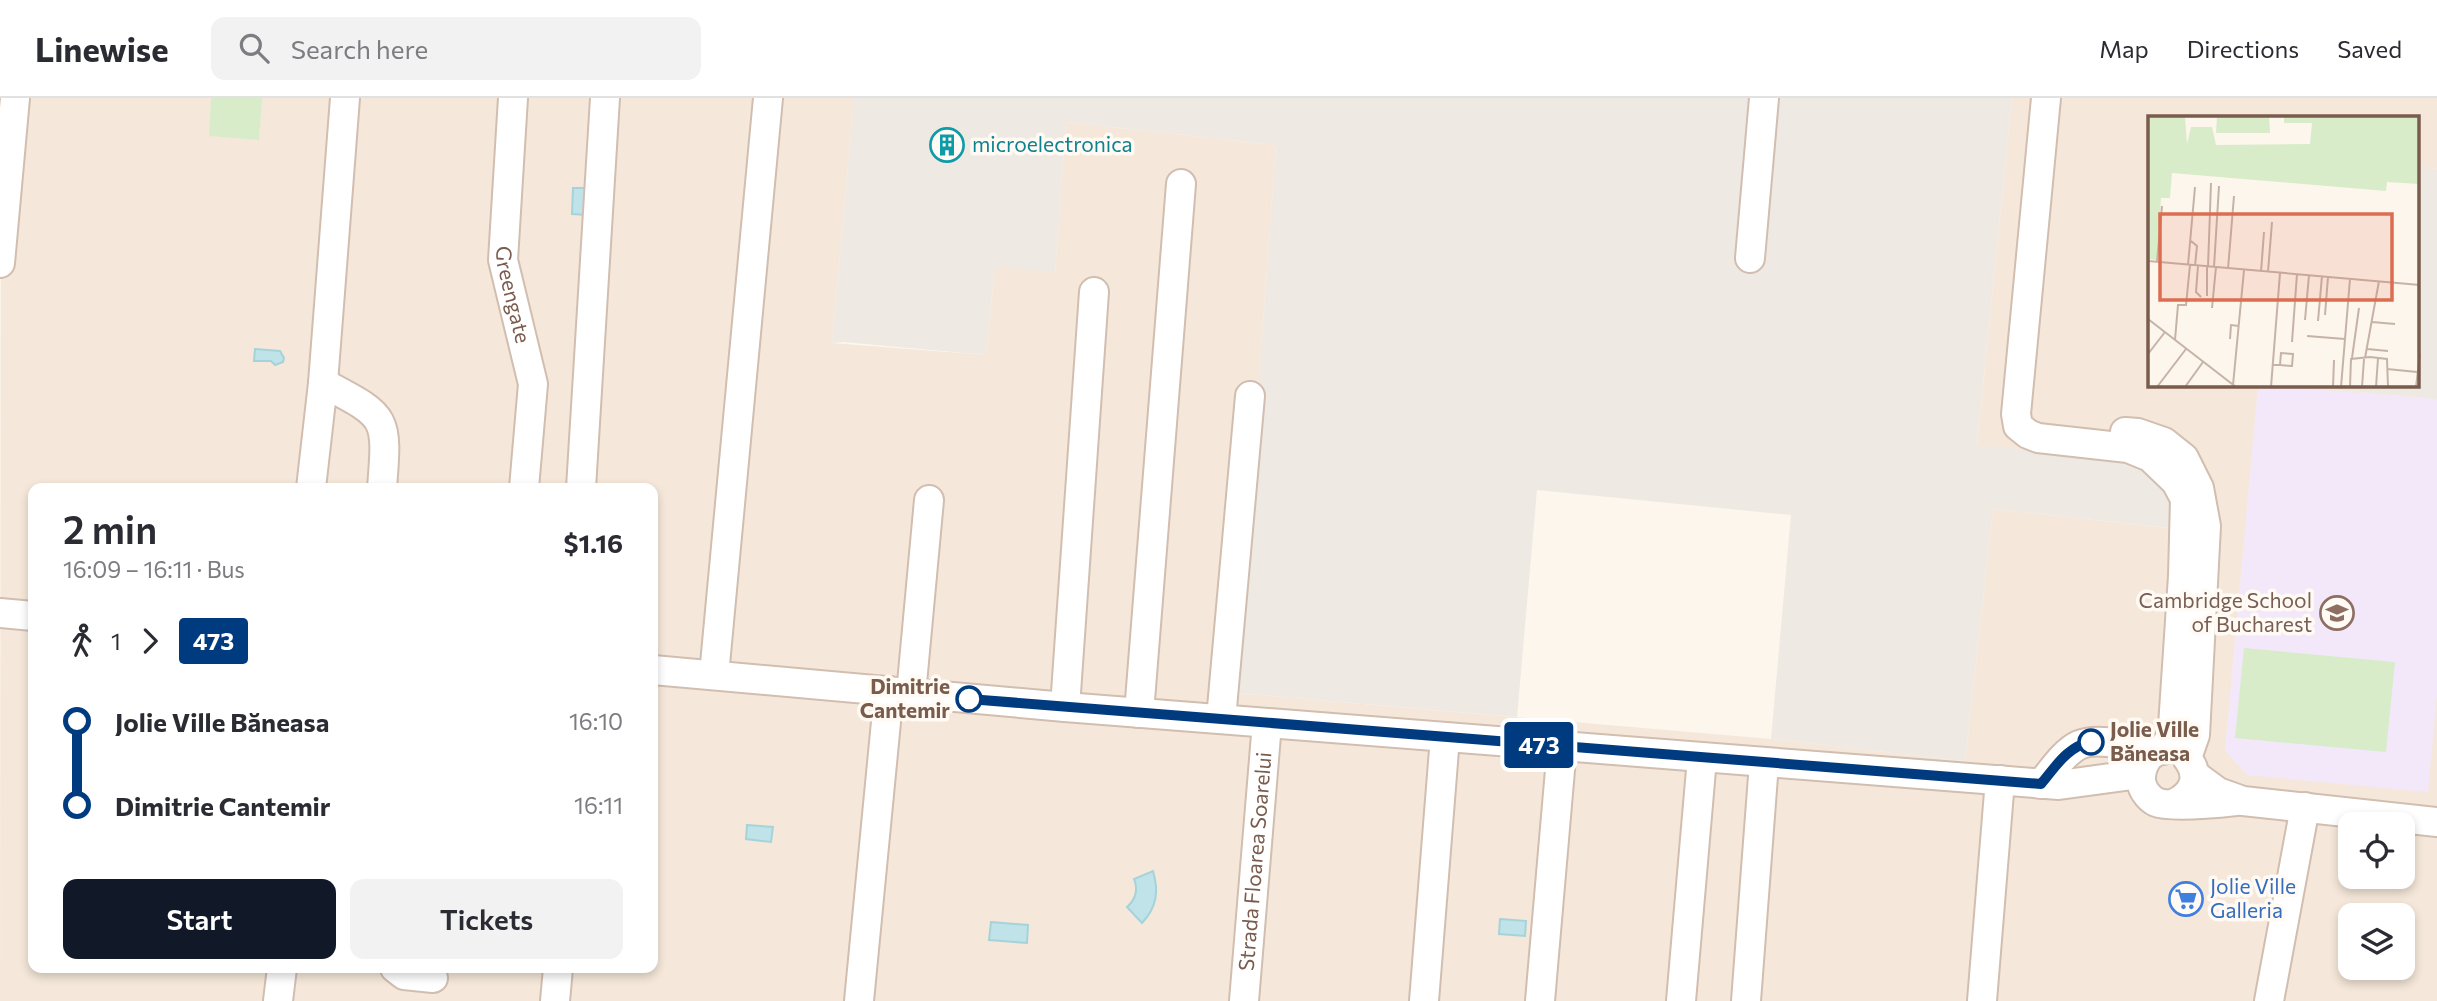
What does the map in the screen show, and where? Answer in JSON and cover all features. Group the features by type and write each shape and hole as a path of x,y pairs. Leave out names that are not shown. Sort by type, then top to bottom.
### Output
{"street":[{"path":"0,263 15,98"},
{"path":"312,483 323,383 345,98"},
{"name":"Greengate","path":"513,98 503,260 533,384 524,483"},
{"path":"581,483 605,98"},
{"path":"714,675 768,98"},
{"path":"1750,258 1764,98"},
{"path":"658,670 1065,707 2050,784 2105,794 2166,773 2195,735 2206,526 2199,488 2184,458 2164,442 2138,433 2046,422 2016,414 2046,98"},
{"path":"1139,713 1181,184"},
{"path":"1065,707 1094,292"},
{"path":"323,383 369,407 380,421 386,442 382,483"},
{"path":"1221,719 1250,396"},
{"path":"859,1001 929,500"},
{"path":"0,613 28,616"},
{"name":"Strada Floarea Soarelui","path":"1244,1001 1267,723"},
{"path":"1424,1001 1446,737"},
{"path":"2050,784 2069,752 2080,744 2112,743 2130,745 2166,773 2244,801 2437,822"},
{"path":"1540,1001 1562,747"},
{"path":"1681,1001 1702,758"},
{"path":"1746,1001 1764,763"},
{"path":"1982,1001 2000,780"},
{"path":"2269,1001 2305,807"},
{"path":"278,1001 281,973"},
{"path":"401,973 433,978"},
{"path":"555,1001 558,973"}],"shaded area":[{"path":"1,98 854,98 832,343 986,355 995,266 1055,272 1066,122 1276,145 1236,693 1771,739 1965,761 1993,509 2168,528 2114,459 1977,446 2012,98 2437,98 2437,169 2420,167 2420,116 2148,116 2148,387 2300,387 2437,399 2437,1001 0,1001"},
{"path":"854,98 2012,98 1977,445 2114,459 2154,469 2169,486 2169,528 1993,509 1965,761 1771,739 1791,515 1537,490 1517,717 1236,693 1276,145 1066,122 1055,273 995,266 986,355 832,343"},
{"path":"2420,167 2437,169 2437,399 2300,387 2420,387"},
{"name":"Cambridge School of Bucharest","path":"2258,387 2437,399 2437,692 2428,792 2247,775 2225,751"}],"green space":[{"path":"211,98 262,98 259,140 209,136"},
{"path":"2244,648 2395,662 2386,752 2235,738"}],"water":[{"path":"573,188 587,188 587,215 572,214"},
{"path":"255,349 280,351 283,362 275,365 271,361 254,361"},
{"path":"747,825 773,827 771,842 746,839"},
{"path":"1153,871 1155,898 1151,911 1142,923 1127,907 1135,894 1134,879"},
{"path":"1500,919 1526,921 1525,936 1499,934"},
{"path":"991,922 1028,925 1027,943 989,940"}],"bus line":[{"name":"473","path":"969,699 2041,784 2069,752 2080,744 2091,742"}],"place":[{"name":"microelectronica","path":"947,145"},
{"name":"Cambridge School of Bucharest","path":"2337,613"},
{"name":"Dimitrie Cantemir","path":"969,699"},
{"name":"Jolie Ville Băneasa","path":"2091,742"},
{"name":"Jolie Ville Galleria","path":"2186,899"}]}
